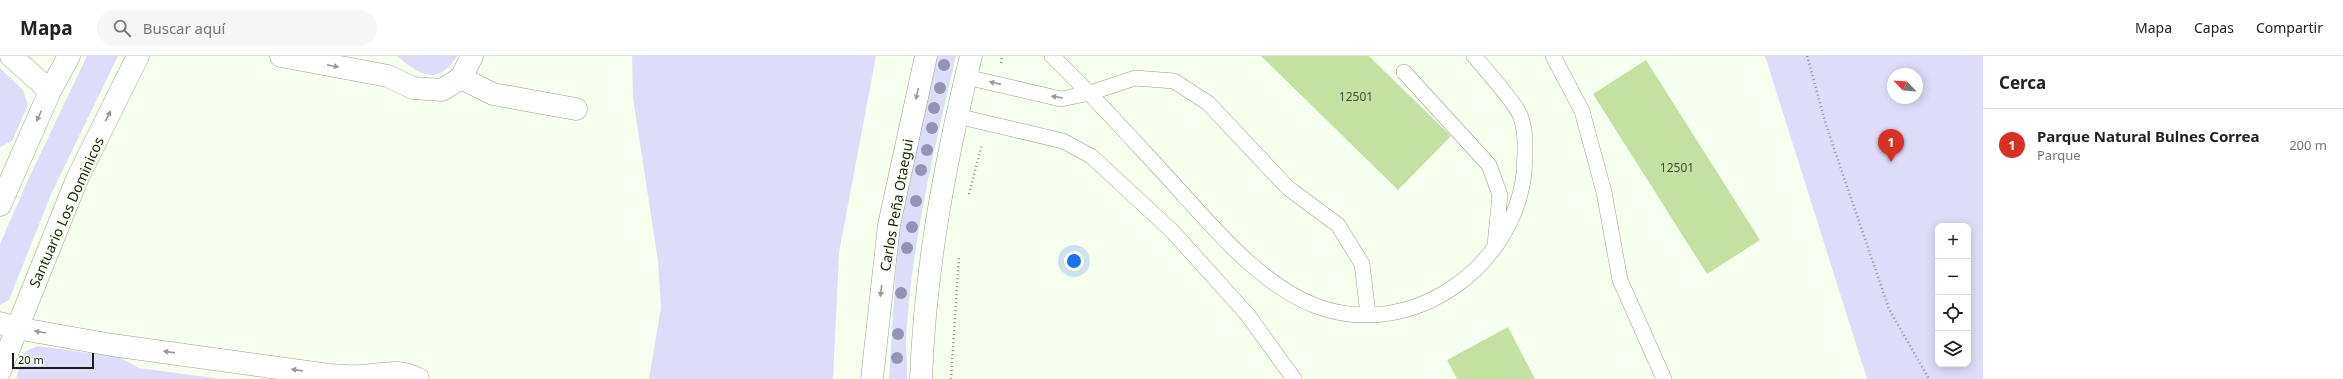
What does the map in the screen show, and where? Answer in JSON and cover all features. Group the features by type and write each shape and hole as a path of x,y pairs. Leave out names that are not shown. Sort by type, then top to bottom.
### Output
{"street":[{"path":"11,56 50,91"},
{"path":"0,205 7,166 69,56"},
{"name":"Santuario Los Dominicos","path":"0,371 8,325 77,179 138,56"},
{"path":"281,56 388,76 414,88 442,90 461,78 472,56"},
{"name":"Carlos Peña Otaegui","path":"872,379 889,225 926,56"},
{"path":"921,379 923,317 935,228 956,116 968,66"},
{"path":"461,78 493,94 576,109"},
{"path":"8,325 112,345 329,375 360,376 384,373 407,373 418,379"}],"lane":[{"path":"1052,56 1090,93 1199,212 1272,282 1294,296 1317,306 1342,313 1368,314 1410,308 1439,297 1460,284 1478,268 1494,249 1507,229 1520,193 1525,161 1524,138 1520,115 1474,56"},
{"path":"1553,56 1582,111 1604,192 1620,280 1664,379"},
{"path":"968,66 996,84 1061,99 1090,93 1135,78 1174,81 1208,103 1288,188 1338,225 1362,264 1368,314"},
{"path":"1404,72 1489,165 1500,195 1494,249"},
{"path":"956,116 1063,140 1091,156 1172,231 1247,314 1294,379"}],"path":[{"path":"996,84 1002,56"},
{"path":"1807,56 1827,128 1889,309 1929,379"},
{"path":"968,200 987,123"},
{"path":"951,379 960,253"}],"shaded area":[{"path":"87,56 118,56 52,192 9,300 0,305 0,244 28,180"},
{"path":"397,56 457,56 443,71 428,75 413,69"},
{"path":"632,56 876,56 839,253 833,379 649,379 661,308 658,261 633,98"},
{"path":"938,56 956,56 933,156 920,223 910,290 906,331 907,379 889,379 898,238 923,114"},
{"path":"1765,56 1983,56 1983,379 1867,379"},
{"path":"0,68 23,90 28,105 12,141 0,147"},
{"path":"38,346 119,357 139,368 221,379 16,379 24,352"}],"building":[{"path":"1261,56 1369,56 1451,136 1398,190"},
{"path":"1646,60 1760,240 1707,274 1593,94"},
{"path":"1508,327 1535,379 1457,379 1447,360"}],"place":[{"name":"Parque Natural Bulnes Correa","path":"1891,162"}]}
